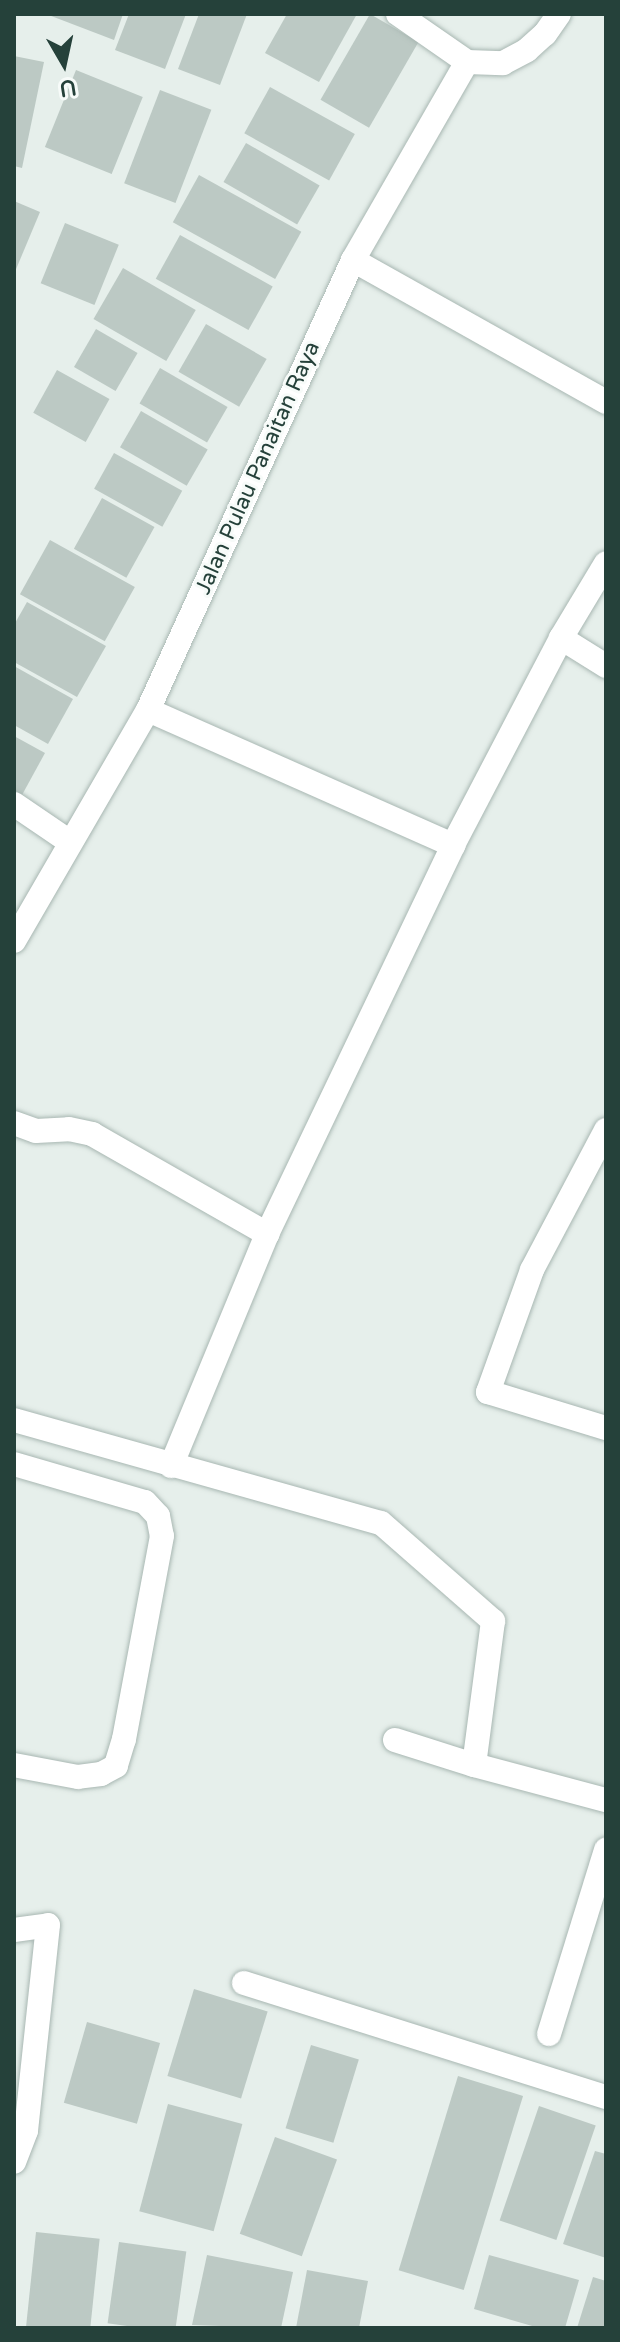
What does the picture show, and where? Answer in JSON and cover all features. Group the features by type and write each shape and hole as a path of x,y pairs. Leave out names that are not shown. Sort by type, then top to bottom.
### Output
{"street":[{"path":"410,17 467,62 503,63 545,34 559,14"},
{"name":"Jalan Pulau Panaitan Raya","path":"14,941 148,710 353,260 467,62"},
{"path":"353,260 606,402"},
{"path":"171,1466 267,1234 453,845 561,638 606,563"},
{"path":"561,638 606,666"},
{"path":"148,710 453,845"},
{"path":"14,804 70,842"},
{"path":"14,1123 36,1131 69,1129 92,1134 267,1234"},
{"path":"606,1130 522,1291 488,1392 606,1428"},
{"path":"14,1420 381,1523 493,1621 474,1765"},
{"path":"14,1464 145,1502 158,1516 162,1536 124,1739 116,1766 101,1774 78,1777 14,1765"},
{"path":"395,1740 474,1765 606,1800"},
{"path":"549,2034 606,1850"},
{"path":"14,1930 48,1925 26,2131 14,2162"},
{"path":"244,1983 606,2097"}],"building":[{"path":"46,14 123,14 114,40"},
{"path":"129,14 186,14 165,69 115,50"},
{"path":"199,14 247,14 220,85 178,69"},
{"path":"287,14 357,14 319,82 265,53"},
{"path":"370,14 418,42 369,128 320,100"},
{"path":"14,56 44,62 22,168 14,166"},
{"path":"76,70 143,97 112,174 45,147"},
{"path":"270,87 355,134 329,180 244,133"},
{"path":"160,90 211,110 176,203 124,183"},
{"path":"246,143 320,185 297,224 224,182"},
{"path":"199,175 301,232 275,279 173,222"},
{"path":"14,201 40,212 14,274"},
{"path":"65,223 119,245 94,305 41,283"},
{"path":"180,235 273,286 248,330 156,279"},
{"path":"123,268 196,310 166,361 94,319"},
{"path":"206,324 267,359 239,407 178,372"},
{"path":"96,329 138,353 116,391 74,367"},
{"path":"160,368 228,407 207,443 140,404"},
{"path":"57,370 109,399 86,442 33,413"},
{"path":"141,411 208,450 187,486 120,447"},
{"path":"114,453 182,491 162,527 94,489"},
{"path":"102,498 154,527 126,578 74,549"},
{"path":"50,540 135,587 105,641 20,594"},
{"path":"27,602 106,646 77,697 14,662 14,625"},
{"path":"14,666 73,699 48,744 14,725"},
{"path":"14,736 45,753 22,795 14,790"},
{"path":"194,1989 268,2012 241,2099 167,2076"},
{"path":"87,2022 160,2043 137,2124 64,2103"},
{"path":"311,2045 359,2060 333,2143 286,2128"},
{"path":"458,2076 523,2096 464,2290 399,2270"},
{"path":"168,2104 242,2124 214,2231 139,2211"},
{"path":"539,2106 596,2126 556,2240 500,2220"},
{"path":"275,2137 337,2160 302,2256 240,2234"},
{"path":"595,2151 606,2154 606,2258 563,2244"},
{"path":"36,2232 100,2239 90,2328 26,2327"},
{"path":"119,2242 186,2251 176,2328 108,2323"},
{"path":"207,2255 293,2272 281,2328 192,2325"},
{"path":"489,2255 579,2280 565,2328 539,2328 474,2309"},
{"path":"307,2270 368,2281 359,2328 296,2328"},
{"path":"593,2277 606,2281 606,2328 577,2328"}]}
